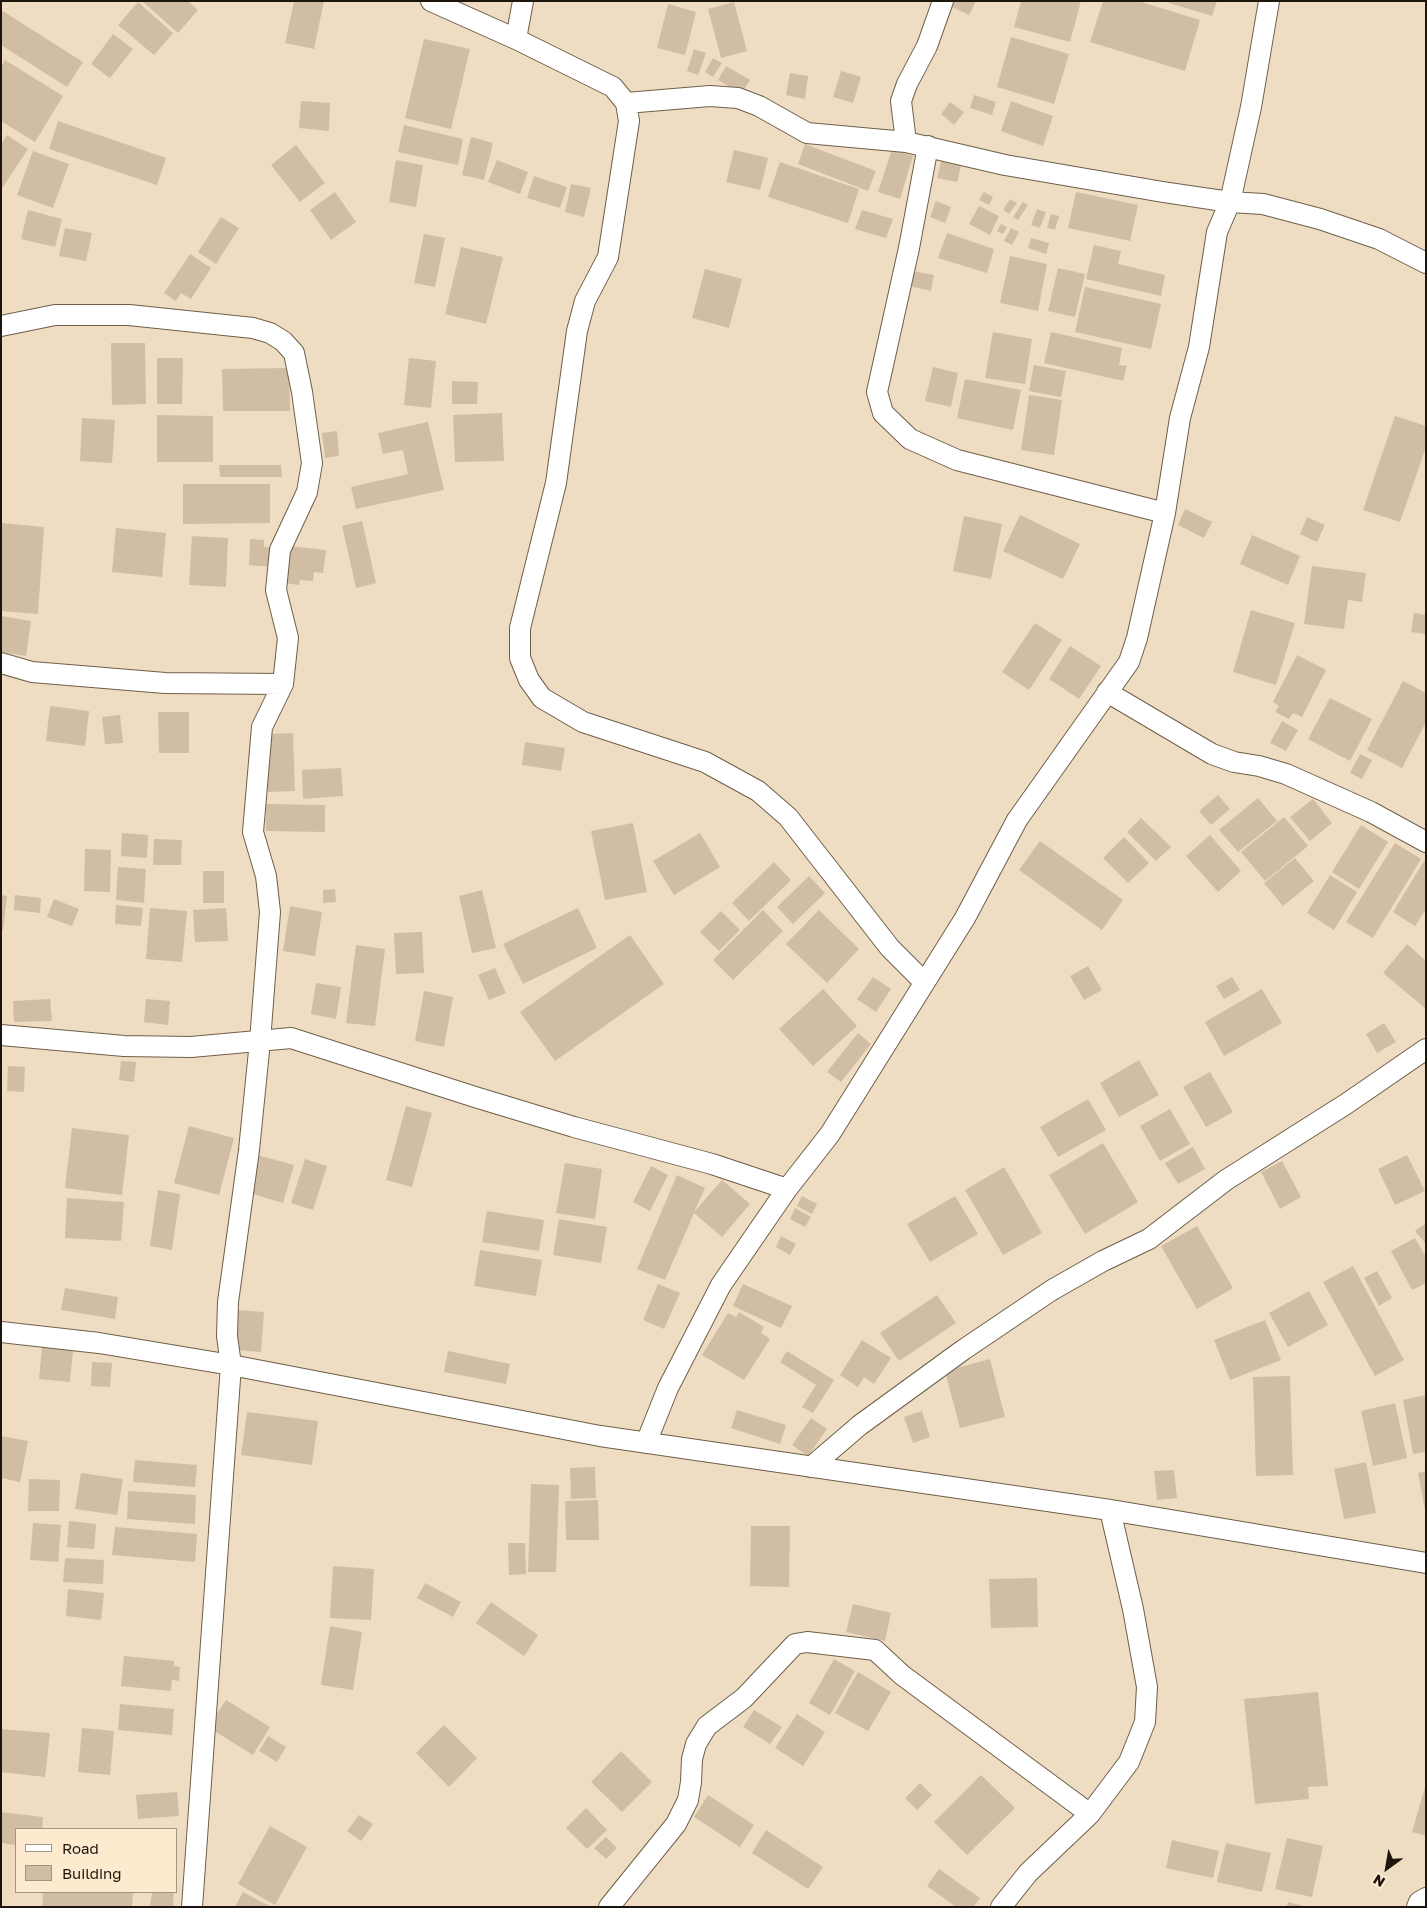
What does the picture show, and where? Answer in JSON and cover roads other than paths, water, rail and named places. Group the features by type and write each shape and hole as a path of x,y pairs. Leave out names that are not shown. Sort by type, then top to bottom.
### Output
{"street":[{"path":"431,1 516,39 613,87 626,103 629,121 608,257 585,301 577,331 556,483 520,628 520,658 529,680 542,698 583,722 704,762 758,791 788,817 890,948 924,982"},
{"path":"516,39 523,1"},
{"path":"906,142 901,101 907,84 927,46 943,1"},
{"path":"646,1442 668,1388 721,1285 787,1189 830,1134 965,918 1017,820 1129,662 1137,638 1165,512 1180,418 1199,347 1218,232 1230,202 1251,107 1270,1"},
{"path":"626,103 710,96 738,98 759,106 807,133 906,142 1006,166 1230,202 1263,204 1320,219 1379,240 1426,263"},
{"path":"928,146 910,248 877,392 884,412 910,439 957,460 1165,512"},
{"path":"1,326 55,315 129,315 253,328 270,332 283,341 294,353 302,392 312,463 307,492 280,550 276,590 288,638 283,684 262,727 254,832 266,876 270,912 249,1150 228,1302 227,1336 231,1365 192,1907"},
{"path":"1,663 32,672 165,683 283,684"},
{"path":"1107,692 1212,754 1234,762 1259,766 1286,774 1371,812 1426,842"},
{"path":"1,1035 124,1046 191,1047 291,1038 475,1097 574,1127 712,1164 787,1189"},
{"path":"811,1467 860,1425 979,1339 1052,1290 1103,1261 1149,1239 1226,1180 1346,1104 1426,1049"},
{"path":"1,1332 99,1343 231,1365 600,1436 1110,1510 1426,1563"},
{"path":"1000,1907 1028,1873 1090,1814 1129,1762 1145,1722 1147,1687 1133,1609 1110,1510"},
{"path":"609,1907 676,1824 688,1800 692,1759 696,1744 707,1726 744,1698 795,1644 807,1642 875,1650 902,1674 1090,1814"},
{"path":"1417,1907 1419,1902 1426,1898"}]}
